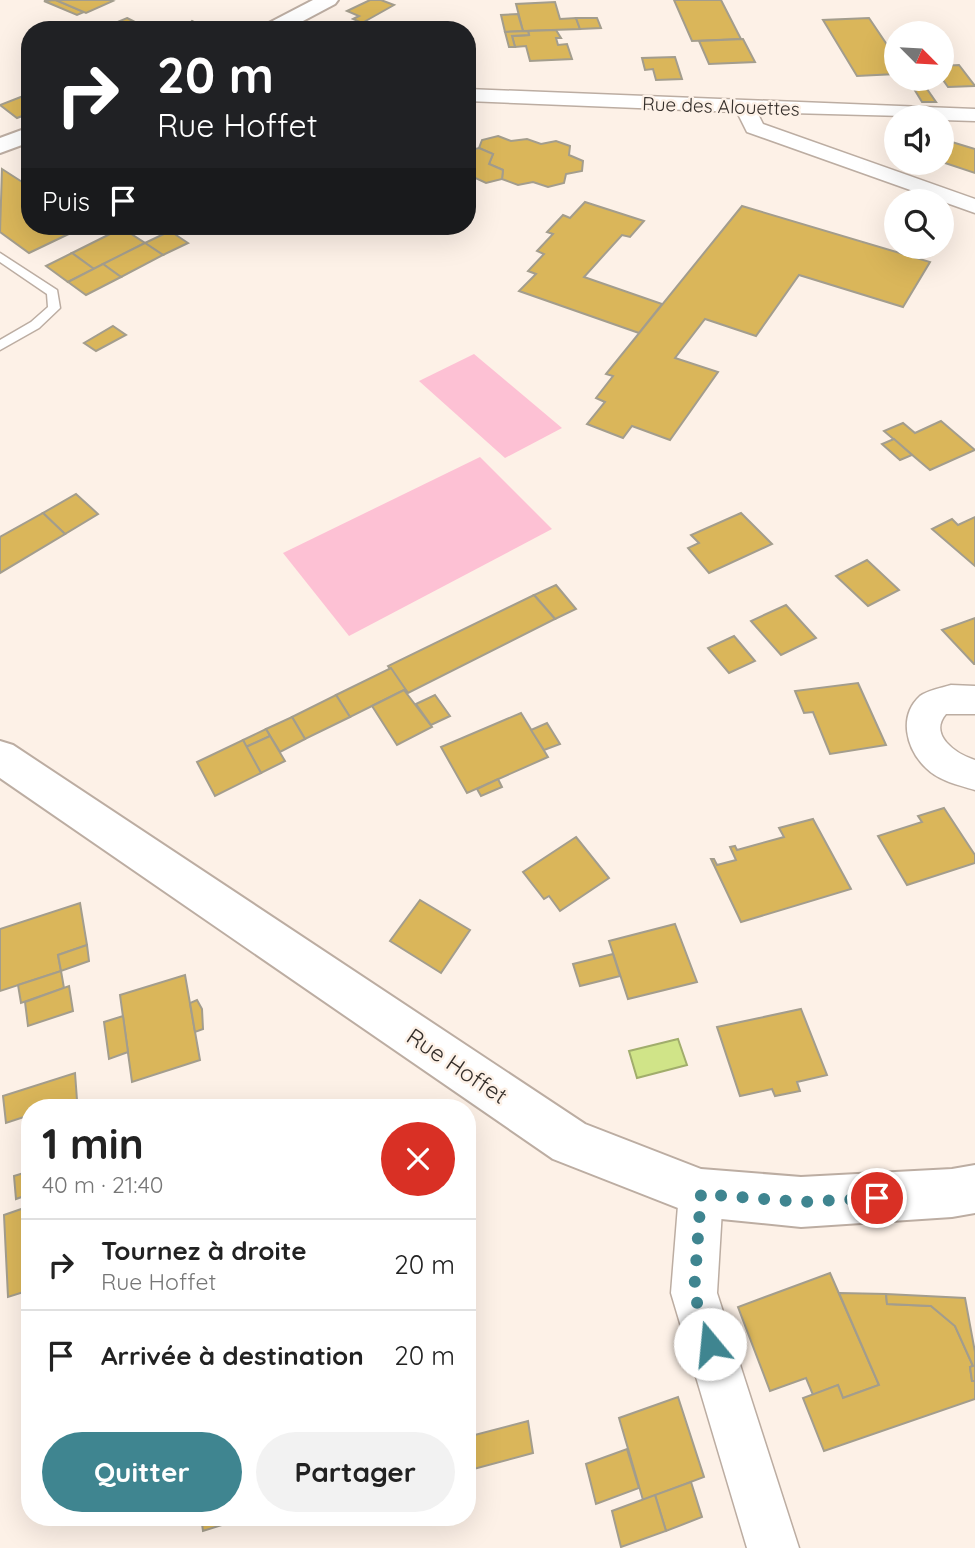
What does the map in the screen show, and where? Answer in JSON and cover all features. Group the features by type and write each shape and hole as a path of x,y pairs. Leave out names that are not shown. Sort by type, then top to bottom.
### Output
{"main road":[{"path":"287,21 328,0"},
{"path":"0,146 21,138"},
{"name":"Rue Hoffet","path":"0,757 570,1142 701,1194 802,1202 953,1193 975,1189"}],"street":[{"name":"Rue des Alouettes","path":"476,95 975,115"},
{"path":"746,107 754,128 975,206"},
{"path":"975,700 946,698 934,703 925,712 921,724 923,738 930,751 957,771 975,775"},
{"path":"701,1194 694,1293 773,1548"}],"lane":[{"path":"0,257 53,293 54,308 35,325 0,346"}],"shaded area":[{"path":"474,354 562,428 505,458 419,381"},
{"path":"480,457 552,529 349,636 283,553"},
{"path":"678,1039 687,1065 637,1078 629,1051"}],"building":[{"path":"55,0 84,12 77,15 44,1"},
{"path":"370,0 381,0 394,5 366,21 353,19 359,16 347,11"},
{"path":"674,0 721,0 741,39 692,41"},
{"path":"58,1 113,1 86,13"},
{"path":"555,2 560,19 576,18 580,29 523,31 516,4"},
{"path":"518,14 523,31 505,32 501,15"},
{"path":"576,18 597,18 601,28 580,29"},
{"path":"869,18 884,40 884,75 857,76 823,20"},
{"path":"556,30 561,38 556,38 558,45 567,44 572,59 530,61 526,46 515,47 512,36 529,35 528,31"},
{"path":"528,31 529,35 512,36 515,47 509,47 505,32"},
{"path":"743,39 755,62 709,64 699,41"},
{"path":"675,57 682,79 656,80 653,69 645,70 642,58"},
{"path":"954,65 959,65 975,86 954,87"},
{"path":"915,91 928,91 936,102 922,102"},
{"path":"21,97 21,116 17,118 0,105"},
{"path":"498,136 511,141 527,139 541,144 556,141 570,146 569,155 583,161 582,171 566,174 564,183 548,187 533,182 518,185 502,179 503,170 489,164 493,154 479,148 482,140"},
{"path":"954,143 975,149 975,173 954,166"},
{"path":"476,149 493,154 489,164 503,170 502,179 486,183 476,178"},
{"path":"2,169 21,181 21,235 67,235 29,253 0,232"},
{"path":"585,202 644,221 630,237 622,235 584,277 662,304 639,333 519,291 536,274 528,271 544,254 537,251 553,234 547,232 563,215 570,218"},
{"path":"742,206 884,248 884,259 920,259 930,262 903,307 799,275 756,336 705,319 675,358 718,372 670,440 632,426 623,438 587,424 605,402 596,398 613,376 606,374"},
{"path":"108,235 133,235 145,243 94,269 72,253"},
{"path":"162,235 176,235 188,243 163,255 145,243"},
{"path":"145,243 163,255 121,277 103,264"},
{"path":"72,253 94,269 68,282 46,266"},
{"path":"103,264 121,277 86,295 68,282"},
{"path":"113,326 126,335 96,351 84,343"},
{"path":"941,421 975,450 930,470 884,431 903,423 915,433"},
{"path":"894,439 912,455 900,460 882,444"},
{"path":"76,494 98,514 65,534 43,513"},
{"path":"43,513 65,534 0,573 0,537"},
{"path":"741,513 772,544 709,573 688,548 699,543 691,535"},
{"path":"975,517 975,566 932,529 952,519 958,525"},
{"path":"867,560 899,590 868,606 836,576"},
{"path":"556,585 576,609 555,619 534,595"},
{"path":"534,595 555,619 408,693 388,666"},
{"path":"786,605 816,638 781,655 751,621"},
{"path":"975,618 975,664 974,664 942,630"},
{"path":"734,636 755,661 729,673 708,648"},
{"path":"391,668 408,693 404,690 350,717 336,695"},
{"path":"858,683 886,745 830,754 813,712 804,713 795,691"},
{"path":"404,690 432,727 397,745 372,706"},
{"path":"336,695 350,717 305,739 292,717"},
{"path":"435,695 450,716 431,725 416,704"},
{"path":"521,713 548,757 467,793 441,747"},
{"path":"292,717 305,739 280,752 266,729"},
{"path":"547,723 560,744 544,750 531,730"},
{"path":"266,729 270,736 246,747 243,740"},
{"path":"270,736 285,761 261,773 246,747"},
{"path":"243,740 261,773 215,796 197,762"},
{"path":"498,779 502,787 481,796 477,789"},
{"path":"944,808 975,855 975,863 907,885 878,836 922,822 918,816"},
{"path":"813,819 851,889 741,922 711,859 714,859 717,865 736,860 730,847 735,846 737,850 784,837 779,828"},
{"path":"576,837 609,878 560,911 549,896 544,899 523,872"},
{"path":"420,900 470,930 441,973 390,941"},
{"path":"80,903 87,945 58,955 61,971 0,991 0,929"},
{"path":"675,924 697,982 628,999 609,941"},
{"path":"87,945 89,961 61,971 58,955"},
{"path":"613,954 620,976 580,986 573,964"},
{"path":"61,971 64,988 21,1003 18,985"},
{"path":"185,975 200,1060 132,1082 120,995"},
{"path":"69,986 73,1011 28,1026 25,1002"},
{"path":"197,1000 202,1009 203,1029 195,1032 190,1003"},
{"path":"801,1009 827,1075 797,1082 800,1091 775,1096 772,1089 740,1096 717,1027"},
{"path":"123,1016 128,1052 109,1059 104,1022"},
{"path":"75,1073 77,1099 21,1099 21,1118 6,1123 3,1096"},
{"path":"21,1174 21,1197 16,1199 14,1176"},
{"path":"21,1209 21,1293 8,1297 4,1215"},
{"path":"830,1273 879,1385 843,1398 838,1385 813,1395 806,1378 770,1391 738,1307"},
{"path":"839,1293 886,1294 887,1304 931,1306 955,1326 973,1366 970,1367 972,1381 975,1381 975,1399 824,1451 803,1398 838,1385 843,1398 879,1385"},
{"path":"886,1294 965,1298 975,1352 975,1381 972,1381 970,1367 973,1366 955,1326 931,1306 887,1304"},
{"path":"678,1397 704,1477 643,1500 619,1418"},
{"path":"528,1421 533,1453 476,1468 476,1435"},
{"path":"627,1449 639,1488 596,1504 586,1464"},
{"path":"691,1482 702,1517 666,1531 655,1495"},
{"path":"655,1495 666,1531 621,1547 612,1511"},
{"path":"202,1526 219,1526 203,1531"}],"route":[{"path":"710,1344 694,1293 701,1194 802,1202 877,1198"}]}
